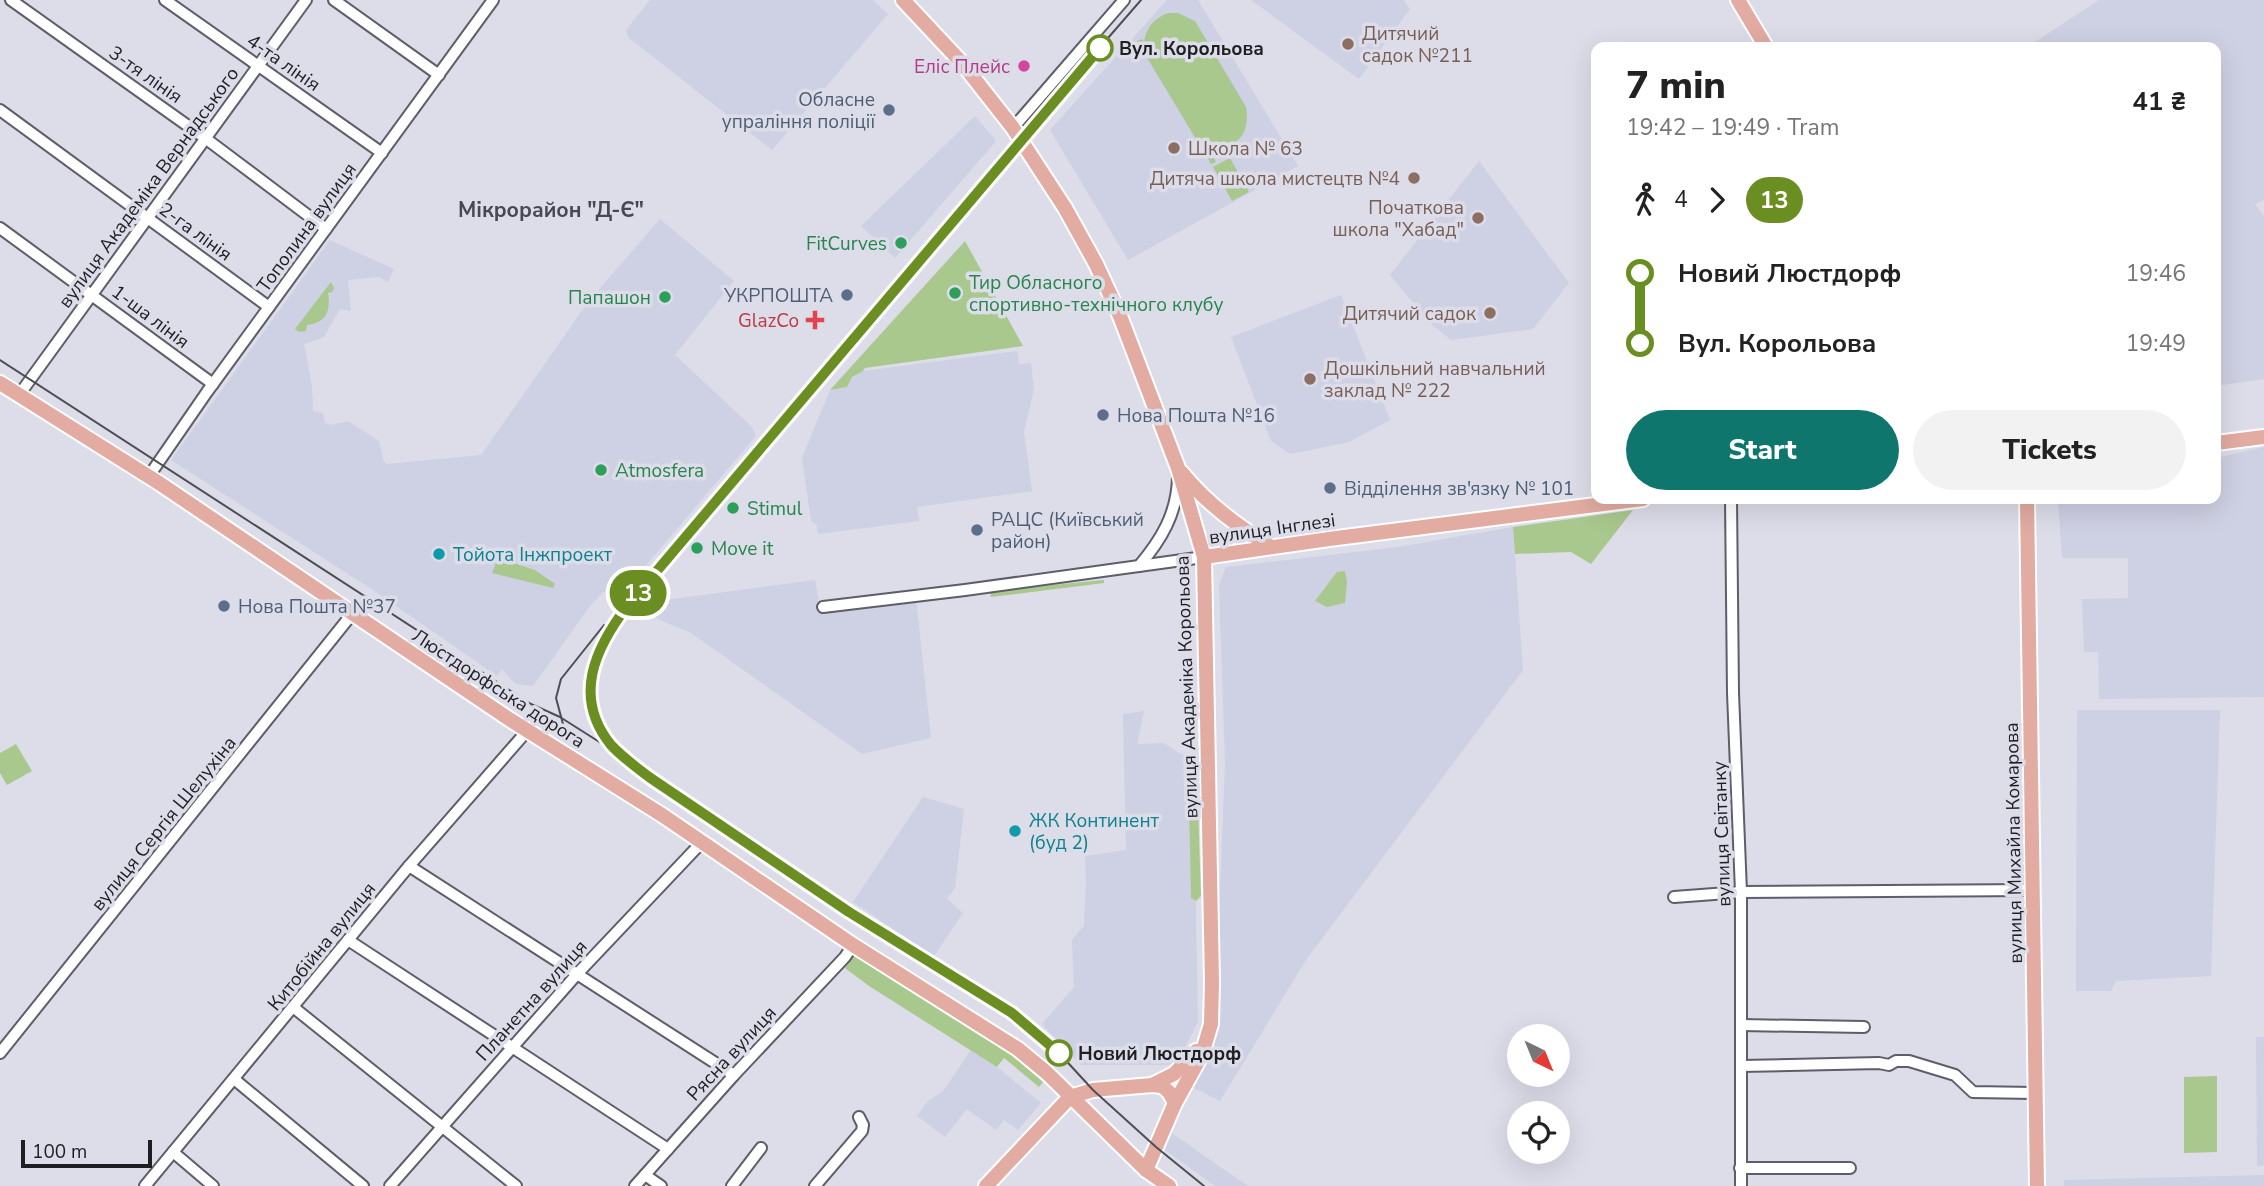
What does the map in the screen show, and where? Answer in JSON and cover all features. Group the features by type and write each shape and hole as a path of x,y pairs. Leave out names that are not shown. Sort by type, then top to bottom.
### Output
{"main road":[{"name":"вулиця Академіка Корольова","path":"904,0 962,63 1013,128 1065,208 1096,264 1123,324 1178,468 1204,557 1211,1024 1202,1054 1175,1103 1146,1170"},
{"path":"1738,0 1763,42"},
{"name":"Люстдорфська дорога","path":"0,383 316,587 527,731 703,841 853,945 1018,1049 1047,1073 1146,1170 1168,1186"},
{"path":"2221,442 2264,437"},
{"path":"1178,468 1224,516 1272,547"},
{"name":"вулиця Інглезі","path":"1204,557 1604,504"},
{"name":"вулиця Михайла Комарова","path":"2027,504 2037,1186"},
{"path":"1152,1085 1174,1074 1189,1060 1207,1036"},
{"path":"986,1186 1070,1097 1093,1090 1152,1085 1162,1086 1175,1103"}],"street":[{"name":"3-тя лінія","path":"12,0 205,138 326,229"},
{"name":"4-та лінія","path":"165,0 382,153"},
{"name":"вулиця Академіка Вернадського","path":"19,395 306,0"},
{"path":"334,0 439,75"},
{"name":"Тополина вулиця","path":"149,477 213,384 494,0"},
{"path":"1013,128 1124,0"},
{"name":"2-га лінія","path":"0,110 270,307"},
{"name":"1-ша лінія","path":"0,228 213,384"},
{"path":"1139,566 1156,547 1170,519 1178,489 1178,468"},
{"name":"вулиця Світанку","path":"1731,504 1733,693 1741,892 1741,1186"},
{"name":"вулиця Інглезі","path":"823,607 1204,557"},
{"name":"вулиця Сергія Шелухіна","path":"0,1053 352,614"},
{"name":"Китобійна вулиця","path":"145,1186 409,866 527,731"},
{"name":"Планетна вулиця","path":"390,1186 578,973 703,841"},
{"path":"409,866 734,1075"},
{"path":"1674,897 1741,892 2032,890"},
{"path":"348,940 668,1149"},
{"name":"Рясна вулиця","path":"635,1186 845,957 853,945"},
{"path":"293,1007 516,1186"},
{"path":"1741,1025 1864,1027"},
{"path":"1741,1066 1887,1065 1896,1061 1909,1061 1955,1075 1976,1093 2035,1093"},
{"path":"234,1079 363,1186"},
{"path":"815,1186 862,1130 859,1117"},
{"path":"732,1186 761,1149"},
{"path":"173,1152 213,1186"},
{"path":"1740,1168 1850,1168"},
{"path":"645,1175 661,1186"}],"shaded area":[{"path":"650,0 873,0 888,14 772,150 629,38 626,30"},
{"name":"Школа № 63","path":"1167,0 1198,0 1298,166 1128,260 1050,130"},
{"name":"Дитячий садок №211","path":"1251,0 1403,0 1410,9 1359,79"},
{"path":"2099,0 2264,0 2264,200 2255,204 2264,216 2264,379 2221,385 2221,42 2035,42"},
{"path":"975,116 996,141 895,258 861,226"},
{"name":"Початкова школа \"Хабад\"","path":"1479,161 1569,283 1533,329 1451,340 1431,324 1390,275"},
{"path":"660,219 734,281 675,355 752,427 756,436 619,597 603,592 590,606 533,686 515,684 502,669 497,676 373,590 171,460 330,240 394,269 388,282 379,277 348,280 351,311 340,309 324,337 304,344 312,386 313,411 323,413 325,423 331,425 348,421 379,441 384,462 387,464 481,455 588,302"},
{"name":"Дошкільний навчальний заклад № 222","path":"1341,295 1390,420 1349,442 1290,454 1271,441 1231,337"},
{"path":"1017,351 1019,364 1031,363 1034,389 1024,432 1032,491 917,507 919,521 818,534 817,525 811,521 802,458 830,390 847,387 852,377 863,371"},
{"path":"2264,447 2264,697 2099,699 2098,652 2084,652 2082,599 2128,598 2128,558 2062,558 2058,504 2221,504 2221,457"},
{"path":"1513,527 1523,670 1306,960 1220,1101 1192,1087 1214,1045 1225,762 1219,585 1226,567 1398,547"},
{"path":"815,580 820,608 916,598 931,738 862,754 691,633 634,609 636,604"},
{"path":"2077,710 2220,710 2211,976 2116,981 2111,991 2076,991"},
{"path":"1144,711 1137,744 1164,743 1179,753 1193,757 1198,1022 1176,1065 1081,1065 1042,1024 1074,987 1072,940 1084,926 1085,856 1126,850 1123,714"},
{"path":"923,797 964,809 955,888 947,899 963,913 934,956 853,902"},
{"path":"2256,1037 2264,1037 2264,1166 2257,1166"},
{"path":"971,1050 997,1067 1041,1103 1018,1130 1004,1120 996,1130 967,1109 945,1137 917,1116 928,1101 943,1091"},
{"path":"1170,1132 1248,1186 1215,1186 1164,1149"},
{"path":"2264,1175 2264,1186 2064,1186 2064,1180"}],"green space":[{"path":"1168,13 1178,13 1195,21 1246,107 1246,126 1239,139 1226,146 1207,146 1216,162 1211,164 1137,41 1144,41 1152,23"},
{"path":"1230,158 1249,192 1232,201 1213,167"},
{"path":"997,160 999,175 637,599 630,604 620,603"},
{"name":"Тир Обласного спортивно-технічного клубу","path":"965,241 1023,346 865,368 852,377 847,387 830,390"},
{"path":"331,282 334,288 328,293 326,315 319,322 307,325 306,331 299,332 295,329"},
{"path":"1633,510 1591,564 1571,552 1515,554 1513,527"},
{"path":"498,558 535,570 555,584 553,588 492,573"},
{"path":"1345,571 1345,603 1327,607 1315,601 1337,572"},
{"path":"1104,580 1104,583 991,597 990,591"},
{"path":"16,744 32,771 7,785 0,773 0,753"},
{"path":"1192,802 1198,806 1201,896 1196,901 1191,898 1189,807"},
{"path":"856,951 1009,1053 1043,1082 1039,1087 1004,1058 997,1067 869,986 845,968"},
{"path":"2217,1076 2217,1152 2184,1153 2184,1077"}],"tram line":[{"path":"614,747 593,710 590,692 597,657 616,622 1022,141 1035,122 1141,0"},
{"name":"13","path":"1059,1053 1012,1013 849,912 623,757 597,722 591,702 591,681 600,646 628,605 1100,48"},
{"path":"0,360 531,704 560,717 623,757 668,791 849,912 1012,1014 1059,1053 1093,1090 1156,1147 1204,1186"},
{"path":"563,724 556,698 561,679 604,625"}],"place":[{"name":"Дитячий садок №211","path":"1348,44"},
{"name":"Вул. Корольова","path":"1100,48"},
{"name":"Еліс Плейс","path":"1024,66"},
{"name":"Обласне упраління поліції","path":"889,110"},
{"name":"Школа № 63","path":"1174,148"},
{"name":"Дитяча школа мистецтв №4","path":"1414,178"},
{"name":"Початкова школа \"Хабад\"","path":"1478,218"},
{"name":"FitCurves","path":"901,243"},
{"name":"Тир Обласного спортивно-технічного клубу","path":"955,293"},
{"name":"УКРПОШТА","path":"847,295"},
{"name":"Папашон","path":"665,297"},
{"name":"Дитячий садок","path":"1490,313"},
{"name":"GlazCo","path":"815,320"},
{"name":"Дошкільний навчальний заклад № 222","path":"1310,379"},
{"name":"Нова Пошта №16","path":"1103,415"},
{"name":"Atmosfera","path":"601,470"},
{"name":"Відділення зв'язку № 101","path":"1330,488"},
{"name":"Stimul","path":"733,508"},
{"name":"РАЦС (Київський район)","path":"977,530"},
{"name":"Move it","path":"697,548"},
{"name":"Тойота Інжпроект","path":"439,554"},
{"name":"Нова Пошта №37","path":"224,606"},
{"name":"ЖК Континент (буд 2)","path":"1015,831"},
{"name":"Новий Люстдорф","path":"1059,1053"}],"district":[{"name":"Мікрорайон \"Д-Є\"","path":"551,210"}]}
